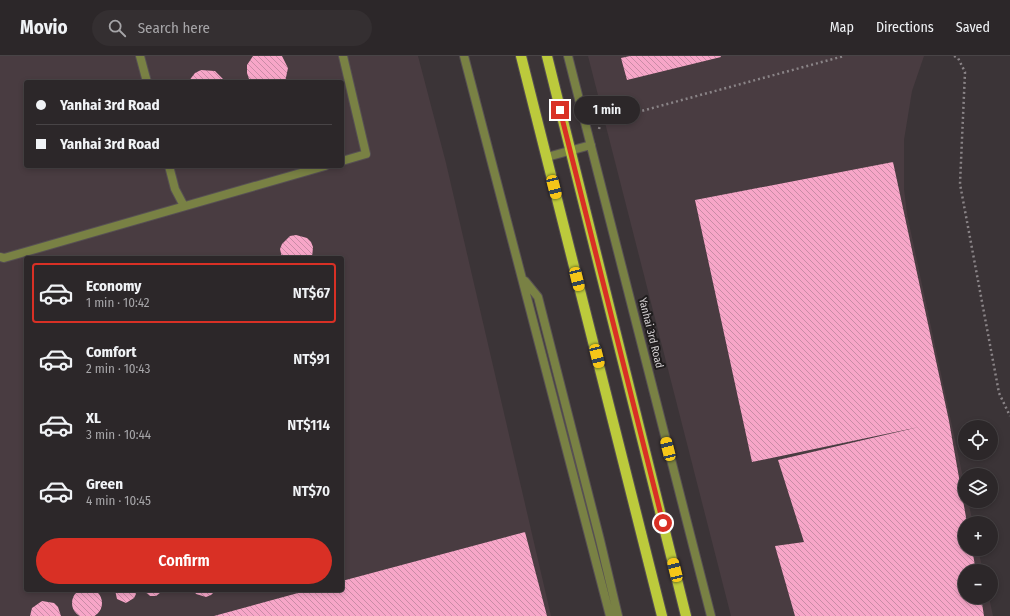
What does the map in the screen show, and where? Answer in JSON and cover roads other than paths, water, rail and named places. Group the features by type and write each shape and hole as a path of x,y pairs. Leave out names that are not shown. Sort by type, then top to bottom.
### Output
{"main road":[{"path":"521,56 662,616"},
{"path":"547,56 686,616"}],"street":[{"path":"140,56 146,80"},
{"path":"343,56 366,154 344,160"},
{"path":"464,56 610,616"},
{"name":"Yanhai 3rd Road","path":"568,56 711,616"},
{"path":"547,157 591,145"},
{"path":"170,168 175,189 184,206"},
{"path":"0,257 4,258 318,168"},
{"path":"523,279 538,297 618,616"}]}
